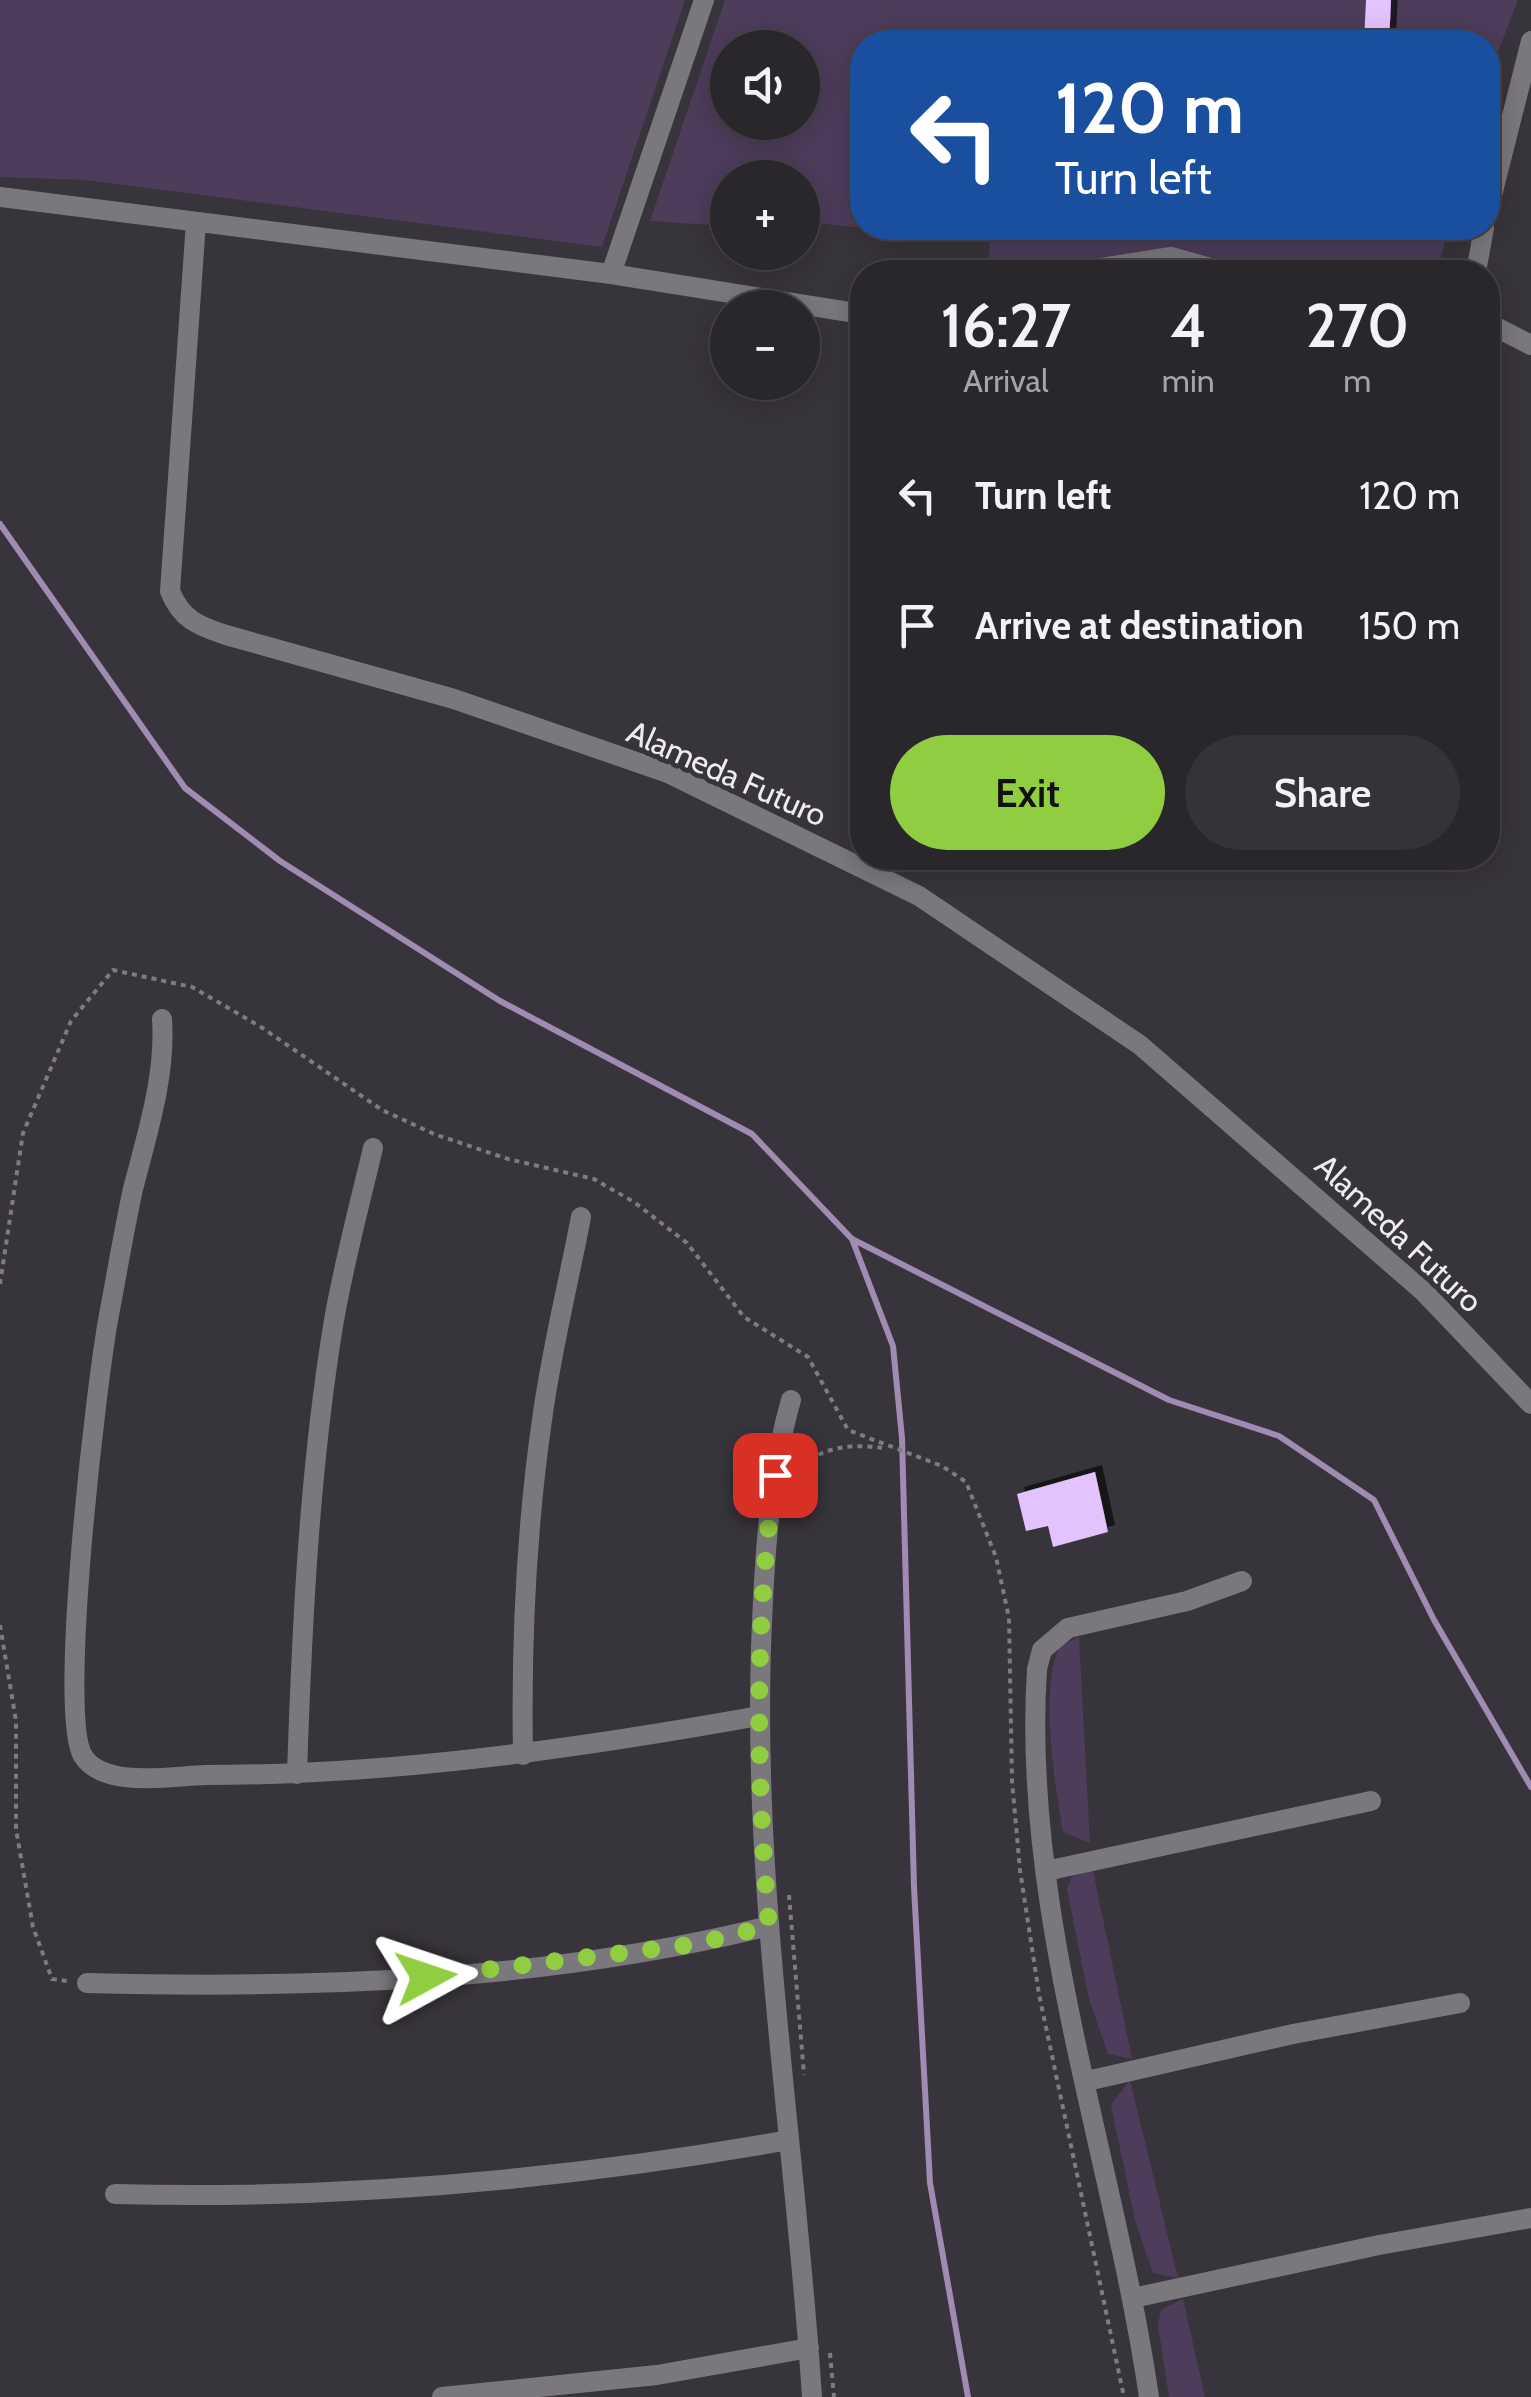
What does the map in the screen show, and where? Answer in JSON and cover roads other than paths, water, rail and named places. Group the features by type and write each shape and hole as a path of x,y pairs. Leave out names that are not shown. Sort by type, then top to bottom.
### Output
{"street":[{"path":"611,274 704,0"},
{"path":"1500,164 1531,41"},
{"path":"0,197 611,274 850,312"},
{"name":"Alameda Futuro","path":"196,222 170,591 179,612 212,630 454,699 668,773 850,862"},
{"path":"1152,260 1182,260"},
{"path":"1500,329 1531,345"},
{"name":"Alameda Futuro","path":"866,870 919,896 1140,1045 1424,1292 1531,1404"},
{"path":"162,1019 164,1042 157,1090 127,1216 91,1440 78,1618 77,1740 88,1763 114,1775 297,1774 523,1755 759,1716"},
{"path":"297,1774 308,1528 319,1422 334,1323 374,1148"},
{"path":"523,1755 524,1601 532,1502 545,1402 582,1217"},
{"path":"791,1400 779,1441 770,1509 758,1767 789,2140 819,2346 812,2397"},
{"path":"1148,2397 1133,2298 1046,1871 1035,1695 1042,1650 1068,1628 1187,1601 1242,1581"},
{"path":"1046,1871 1371,1802"},
{"path":"87,1983 198,1986 426,1977 696,1944 769,1926"},
{"path":"1087,2081 1294,2034 1460,2003"},
{"path":"114,2194 230,2197 539,2178 789,2140"},
{"path":"1133,2298 1380,2245 1531,2218"},
{"path":"442,2397 657,2376 819,2346"}],"waterway":[{"path":"0,524 185,788 280,861 500,1001 752,1134 852,1239 893,1346 902,1438 914,1887 930,2183 968,2397"},
{"path":"852,1239 1169,1400 1279,1436 1374,1500 1434,1620 1531,1787"}]}
